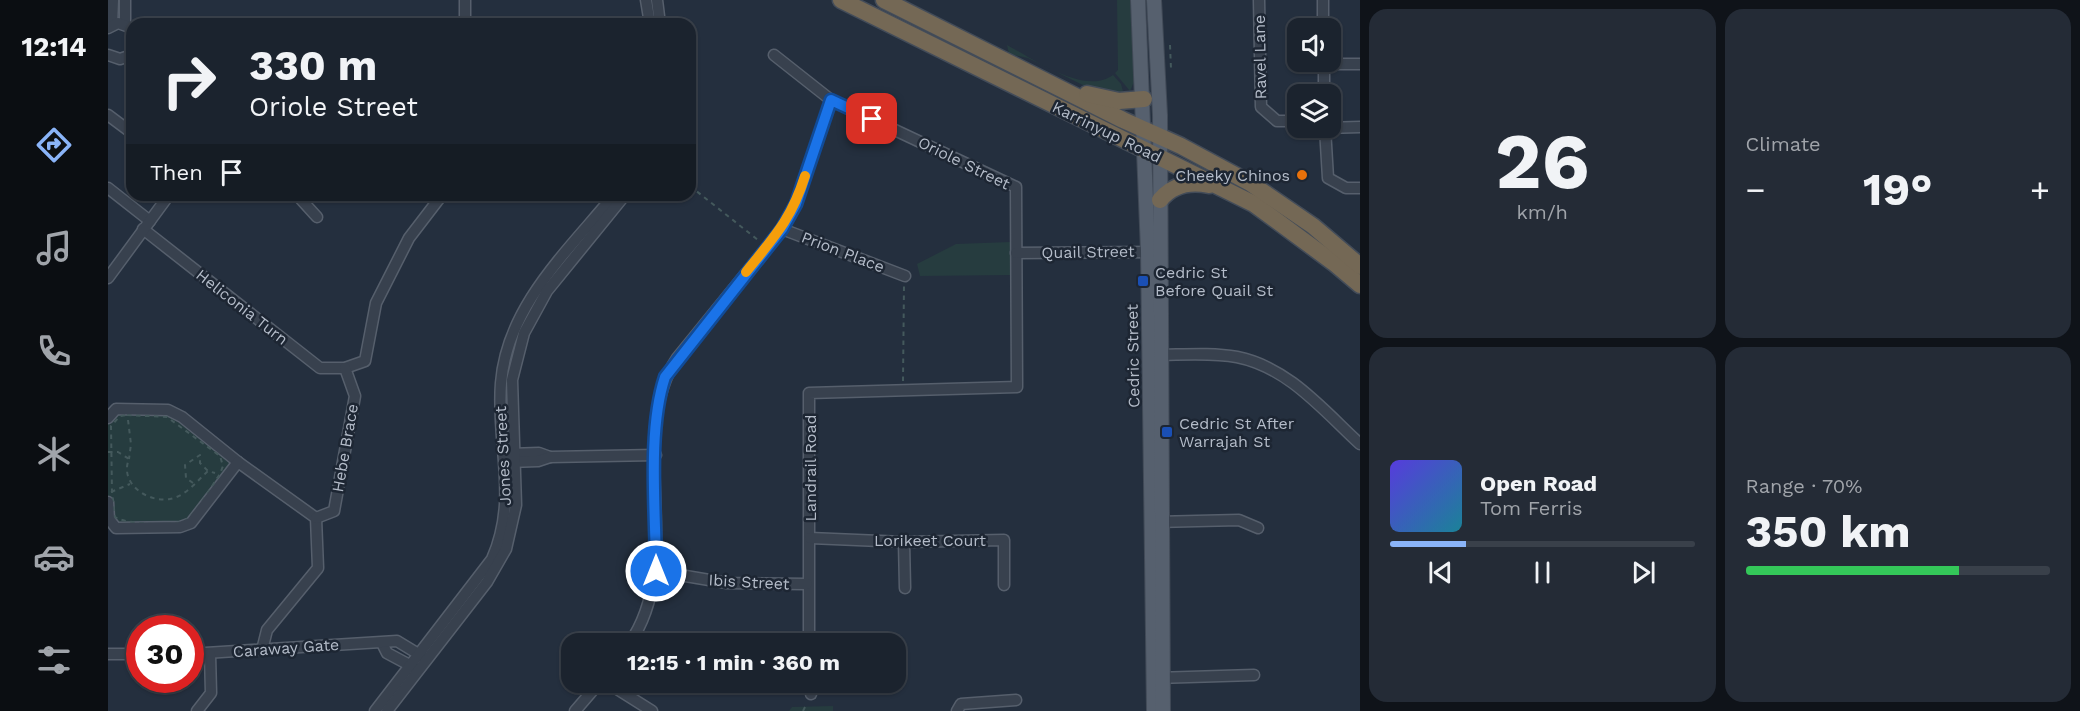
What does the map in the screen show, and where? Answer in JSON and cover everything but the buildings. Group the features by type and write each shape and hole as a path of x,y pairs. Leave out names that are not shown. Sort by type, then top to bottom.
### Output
{"highway":[{"name":"Karrinyup Road","path":"841,0 1254,204 1360,285"},
{"name":"Karrinyup Road","path":"884,0 1152,133 1271,196 1313,226 1360,266"},
{"path":"1054,85 1109,100 1144,99"},
{"path":"1160,200 1174,187 1189,184 1205,184 1227,190"}],"main road":[{"name":"Cedric Street","path":"1138,0 1144,99 1152,133"},
{"name":"Cedric Street","path":"1154,0 1152,154 1158,678 1154,711"},
{"name":"Cedric Street","path":"1152,154 1160,200 1154,252"},
{"name":"Cedric Street","path":"1158,678 1163,711"}],"street":[{"path":"113,0 110,27 126,26"},
{"path":"125,0 127,18"},
{"path":"465,0 465,18"},
{"path":"646,0 649,18"},
{"path":"657,0 659,18"},
{"name":"Ravel Lane","path":"1259,0 1261,107 1277,121 1287,121"},
{"path":"1323,0 1323,18"},
{"name":"Oriole Street","path":"774,55 831,100 1016,187 1017,387"},
{"path":"110,59 126,58"},
{"path":"1341,63 1360,64"},
{"path":"636,633 656,571 658,397 665,377 782,229 796,204 831,100"},
{"path":"108,115 126,128"},
{"path":"1341,128 1360,127"},
{"path":"1326,138 1328,178 1346,188 1360,188"},
{"name":"Heliconia Turn","path":"108,188 147,225 320,368 345,368"},
{"path":"108,276 165,201"},
{"path":"302,201 317,217"},
{"path":"345,368 364,361 376,303 409,238 437,201"},
{"name":"Jones Street","path":"375,711 424,658 488,582 506,549 515,513 510,458 501,405 502,370 520,316 533,292 609,201"},
{"name":"Jones Street","path":"510,458 514,367 524,333 547,291 620,201"},
{"name":"Prion Place","path":"782,229 904,276"},
{"name":"Quail Street","path":"1016,253 1154,252"},
{"path":"1155,355 1237,357 1273,369 1292,381 1360,444"},
{"name":"Hebe Brace","path":"316,518 334,511 355,396 345,368"},
{"name":"Landrail Road","path":"809,633 809,393 1017,387"},
{"path":"109,413 168,410 182,417 238,462 316,518 318,568 267,630 262,650"},
{"path":"510,458 539,453 550,457 656,455"},
{"path":"109,495 109,519 116,528 180,527 191,523 224,475 238,462"},
{"path":"1156,522 1239,520 1258,528"},
{"name":"Lorikeet Court","path":"810,538 904,542 1004,540 1004,585"},
{"path":"904,542 905,588"},
{"name":"Ibis Street","path":"656,571 727,583 807,584"},
{"name":"Caraway Gate","path":"204,654 397,641 424,658"},
{"path":"382,643 387,653 415,668"},
{"path":"108,654 126,654"},
{"path":"197,711 211,693 210,654"},
{"name":"Jones Street","path":"387,711 415,668"},
{"path":"1158,678 1254,675"},
{"path":"574,711 590,693"},
{"path":"623,693 652,711"},
{"path":"957,711 961,704 1016,700"}],"path":[{"path":"696,191 767,247"},
{"path":"903,389 904,276"},
{"path":"127,412 131,444 126,476 130,484 144,494 158,499 171,499 185,493 208,471"},
{"path":"127,412 160,414 180,424 220,456 224,466 224,475 186,520 175,523 126,523 118,520 113,513 109,495 111,426 127,412"},
{"path":"110,452 118,452 129,459"},
{"path":"194,484 186,478 185,465 200,455 200,463 208,471 224,475"},
{"path":"109,495 130,484"}],"green space":[{"path":"1117,0 1132,0 1137,75 1130,91 1115,73 1118,70"},
{"path":"1007,45 1044,66 1028,58 1009,54"},
{"path":"1046,67 1088,81 1101,80 1113,75 1121,84 1124,95 1093,90"},
{"path":"1010,242 1011,275 920,276 917,264 956,244"},
{"path":"168,410 238,462 191,523 116,528 108,502 108,418 111,412"},
{"path":"833,706 833,711 789,711 792,707"}],"slow traffic":[{"path":"746,272 782,229 796,204 805,176"}],"place":[{"name":"Cheeky Chinos","path":"1302,175"},
{"name":"Cedric St Before Quail St","path":"1143,281"},
{"name":"Cedric St After Warrajah St","path":"1167,432"}],"route":[{"path":"656,571 658,397 665,377 677,358 782,229 796,204 831,100 872,119"}]}
